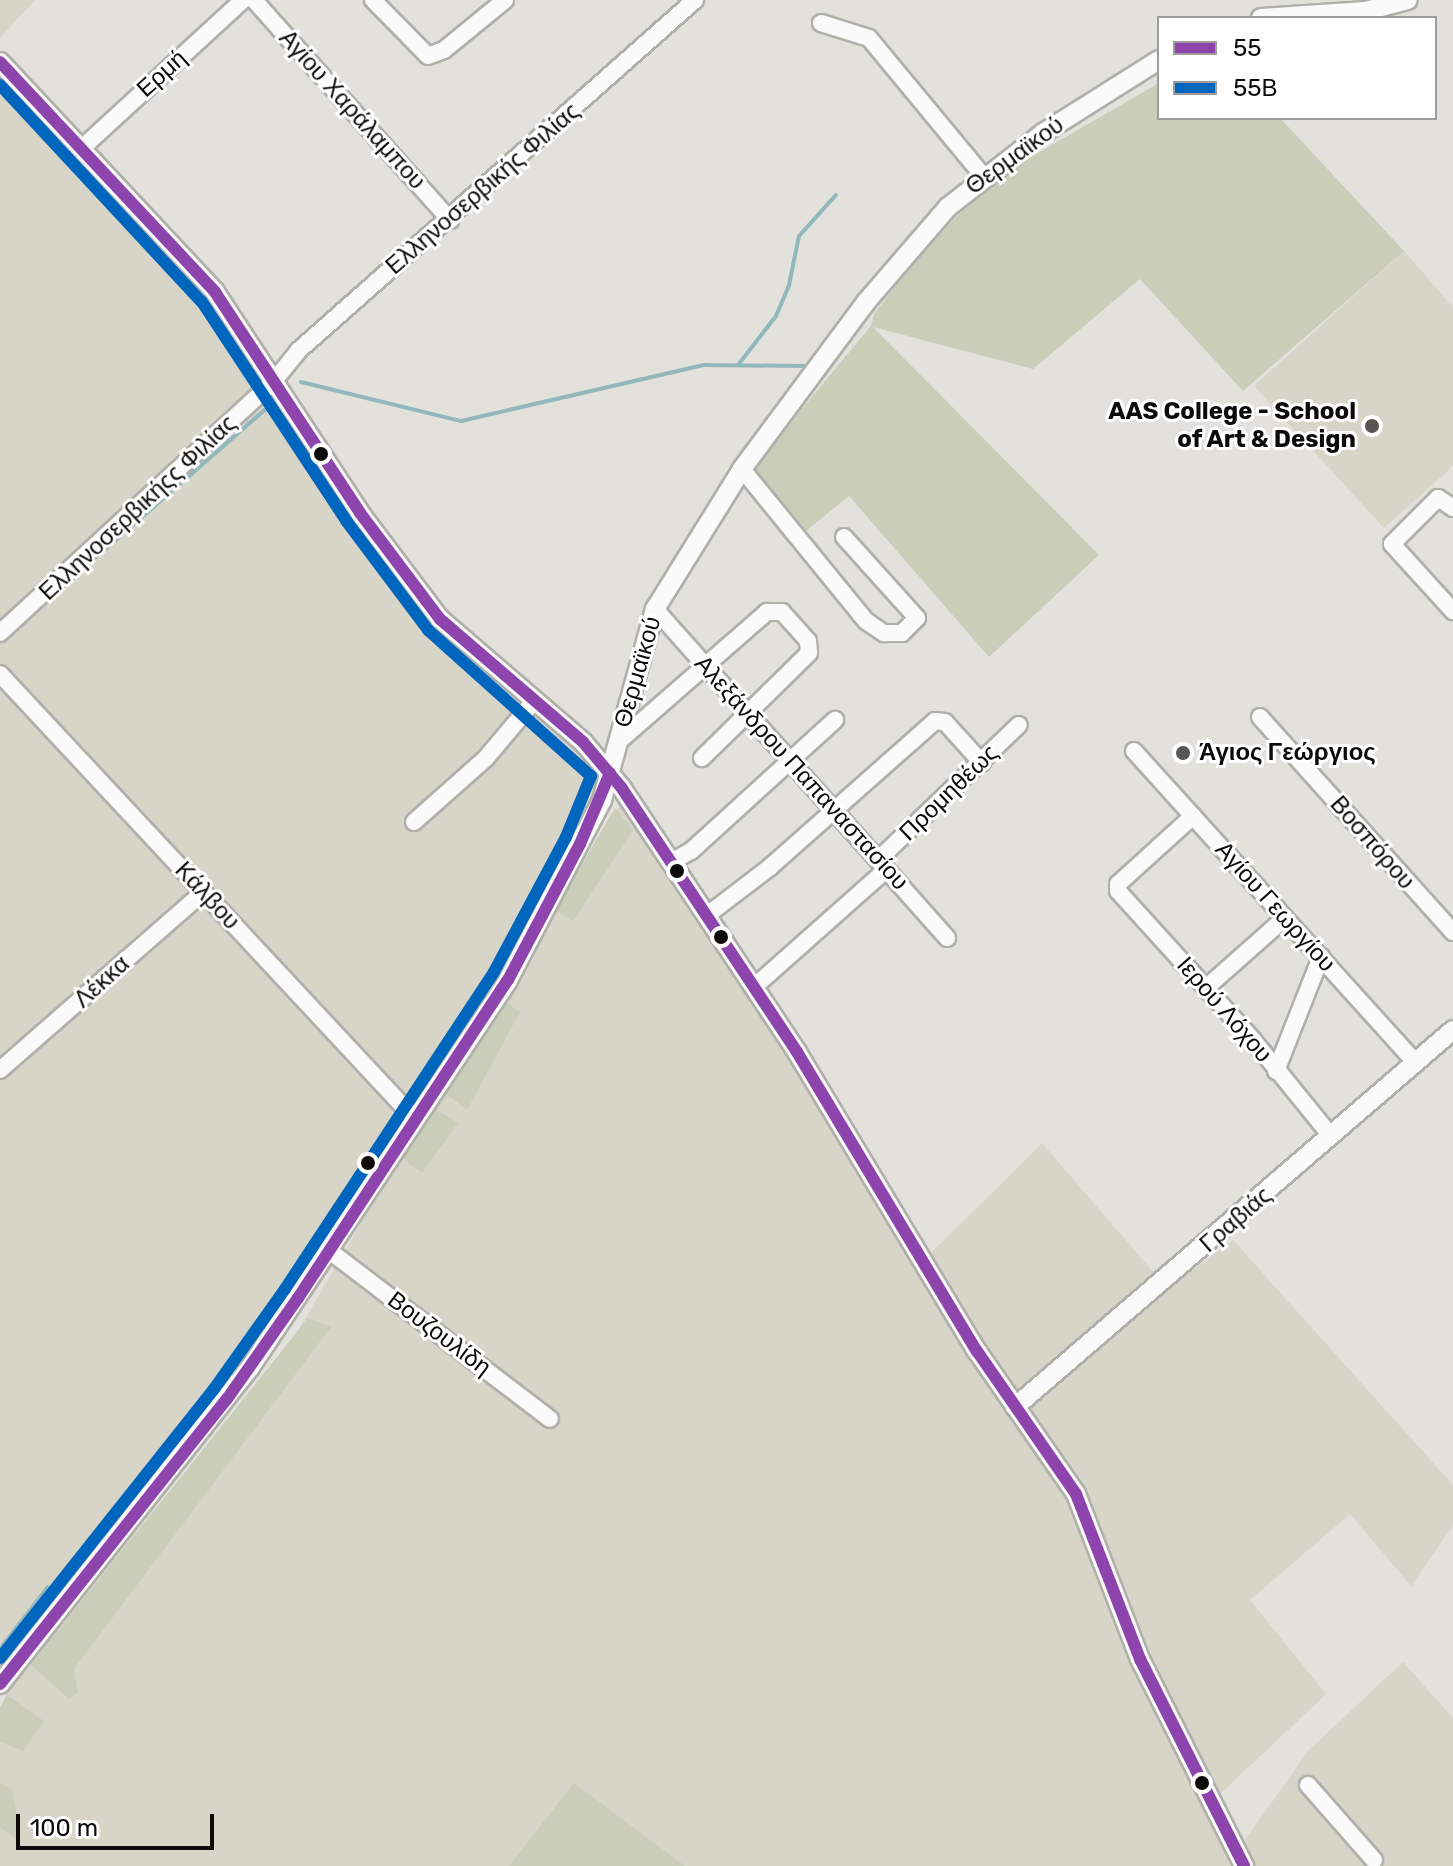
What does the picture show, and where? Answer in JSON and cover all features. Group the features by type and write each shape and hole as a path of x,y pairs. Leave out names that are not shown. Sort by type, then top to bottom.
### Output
{"street":[{"name":"Ερμή","path":"82,148 243,0"},
{"name":"Αγίου Χαράλαμπου","path":"254,0 450,220"},
{"path":"373,0 428,56 444,50 505,0"},
{"name":"Ελληνοσερβικής Φιλίας","path":"274,381 298,351 450,220 695,0"},
{"path":"1291,16 1366,11 1408,0"},
{"path":"821,23 869,38 983,176"},
{"name":"Θερμαϊκού","path":"0,1684 234,1389 508,980 580,844 610,773 655,609 742,469 907,253 983,176 1157,61"},
{"path":"0,62 215,292 422,597 463,644 534,701 610,773 754,987 1015,1407 1085,1511 1122,1619 1244,1866"},
{"name":"Ελληνοσερβικήςς Φιλίας","path":"0,633 274,381"},
{"path":"742,469 866,621 884,633 902,633 917,618 844,537"},
{"path":"1447,503 1392,544 1453,611"},
{"name":"Αλεξάνδρου Παπαναστασίου","path":"655,609 947,938"},
{"path":"618,742 767,612 788,615 808,641 809,653 702,758"},
{"name":"Κάλβου","path":"0,674 414,1118"},
{"path":"414,822 486,758 534,701"},
{"name":"Βοσπόρου","path":"1260,717 1453,932"},
{"path":"671,862 691,851 835,720"},
{"path":"706,916 940,720 982,763"},
{"name":"Προμηθέως","path":"754,987 882,865 1019,725"},
{"name":"Αγίου Γεωργίου","path":"1134,751 1416,1063"},
{"name":"Ιερού Λόχου","path":"1193,816 1118,884 1118,891 1207,987 1331,1136"},
{"name":"Λέκκα","path":"0,1070 203,892"},
{"path":"1207,987 1285,918"},
{"path":"1276,1071 1321,957"},
{"name":"Γραβιάς","path":"1015,1407 1453,1030"},
{"name":"Βουζουλίδη","path":"327,1249 550,1419"},
{"path":"1308,1785 1374,1860"}],"shaded area":[{"path":"0,0 35,0 0,38"},
{"path":"0,75 216,314 375,552 439,637 575,750 599,777 505,960 300,1276 228,1378 123,1501 0,1664"},
{"name":"AAS College - School of Art & Design","path":"1404,251 1453,307 1453,466 1384,528 1254,386"},
{"path":"623,801 807,1087 970,1357 1077,1507 1235,1866 0,1866 0,1709 13,1680 286,1351 440,1089"},
{"path":"1042,1143 1168,1289 1233,1240 1453,1485 1453,1525 1411,1586 1350,1514 1250,1600 1326,1694 1218,1796 1159,1673 1091,1505 927,1257"},
{"path":"1403,1662 1453,1718 1453,1866 1249,1866 1241,1846 1308,1751"}],"green space":[{"path":"1157,84 1157,120 1282,120 1404,251 1243,391 1140,279 1033,369 873,327 1099,555 989,657 849,496 801,535 751,470 871,326 874,314 915,260 962,211 1024,161"},
{"path":"615,808 633,830 573,921 555,910"},
{"path":"499,997 520,1012 467,1110 440,1089"},
{"path":"427,1104 458,1123 422,1173 396,1154"},
{"path":"308,1318 331,1327 74,1669 78,1693 69,1699 31,1665"},
{"path":"7,1695 44,1721 23,1751 0,1742 0,1708"},
{"path":"0,1783 12,1789 21,1842 0,1827"},
{"path":"574,1783 685,1866 509,1866"}],"waterway":[{"path":"738,365 776,316 789,285 799,236 836,195"},
{"path":"301,382 461,421 703,365 804,366"},
{"path":"56,592 268,407"},
{"path":"0,1649 48,1587"}],"transit line":[{"name":"55","path":"0,62 215,292 360,513 440,619 583,742 621,787 797,1052 977,1351 1076,1494 1140,1659 1244,1866"},
{"name":"55Β","path":"0,85 202,302 347,522 428,630 591,776 566,837 494,972 285,1289 214,1389 0,1658"},
{"name":"55","path":"0,1684 227,1399 298,1298 508,980 580,844 610,773"}],"place":[{"name":"AAS College - School of Art & Design","path":"1372,426"},
{"name":"Άγιος Γεώργιος","path":"1183,753"}]}
